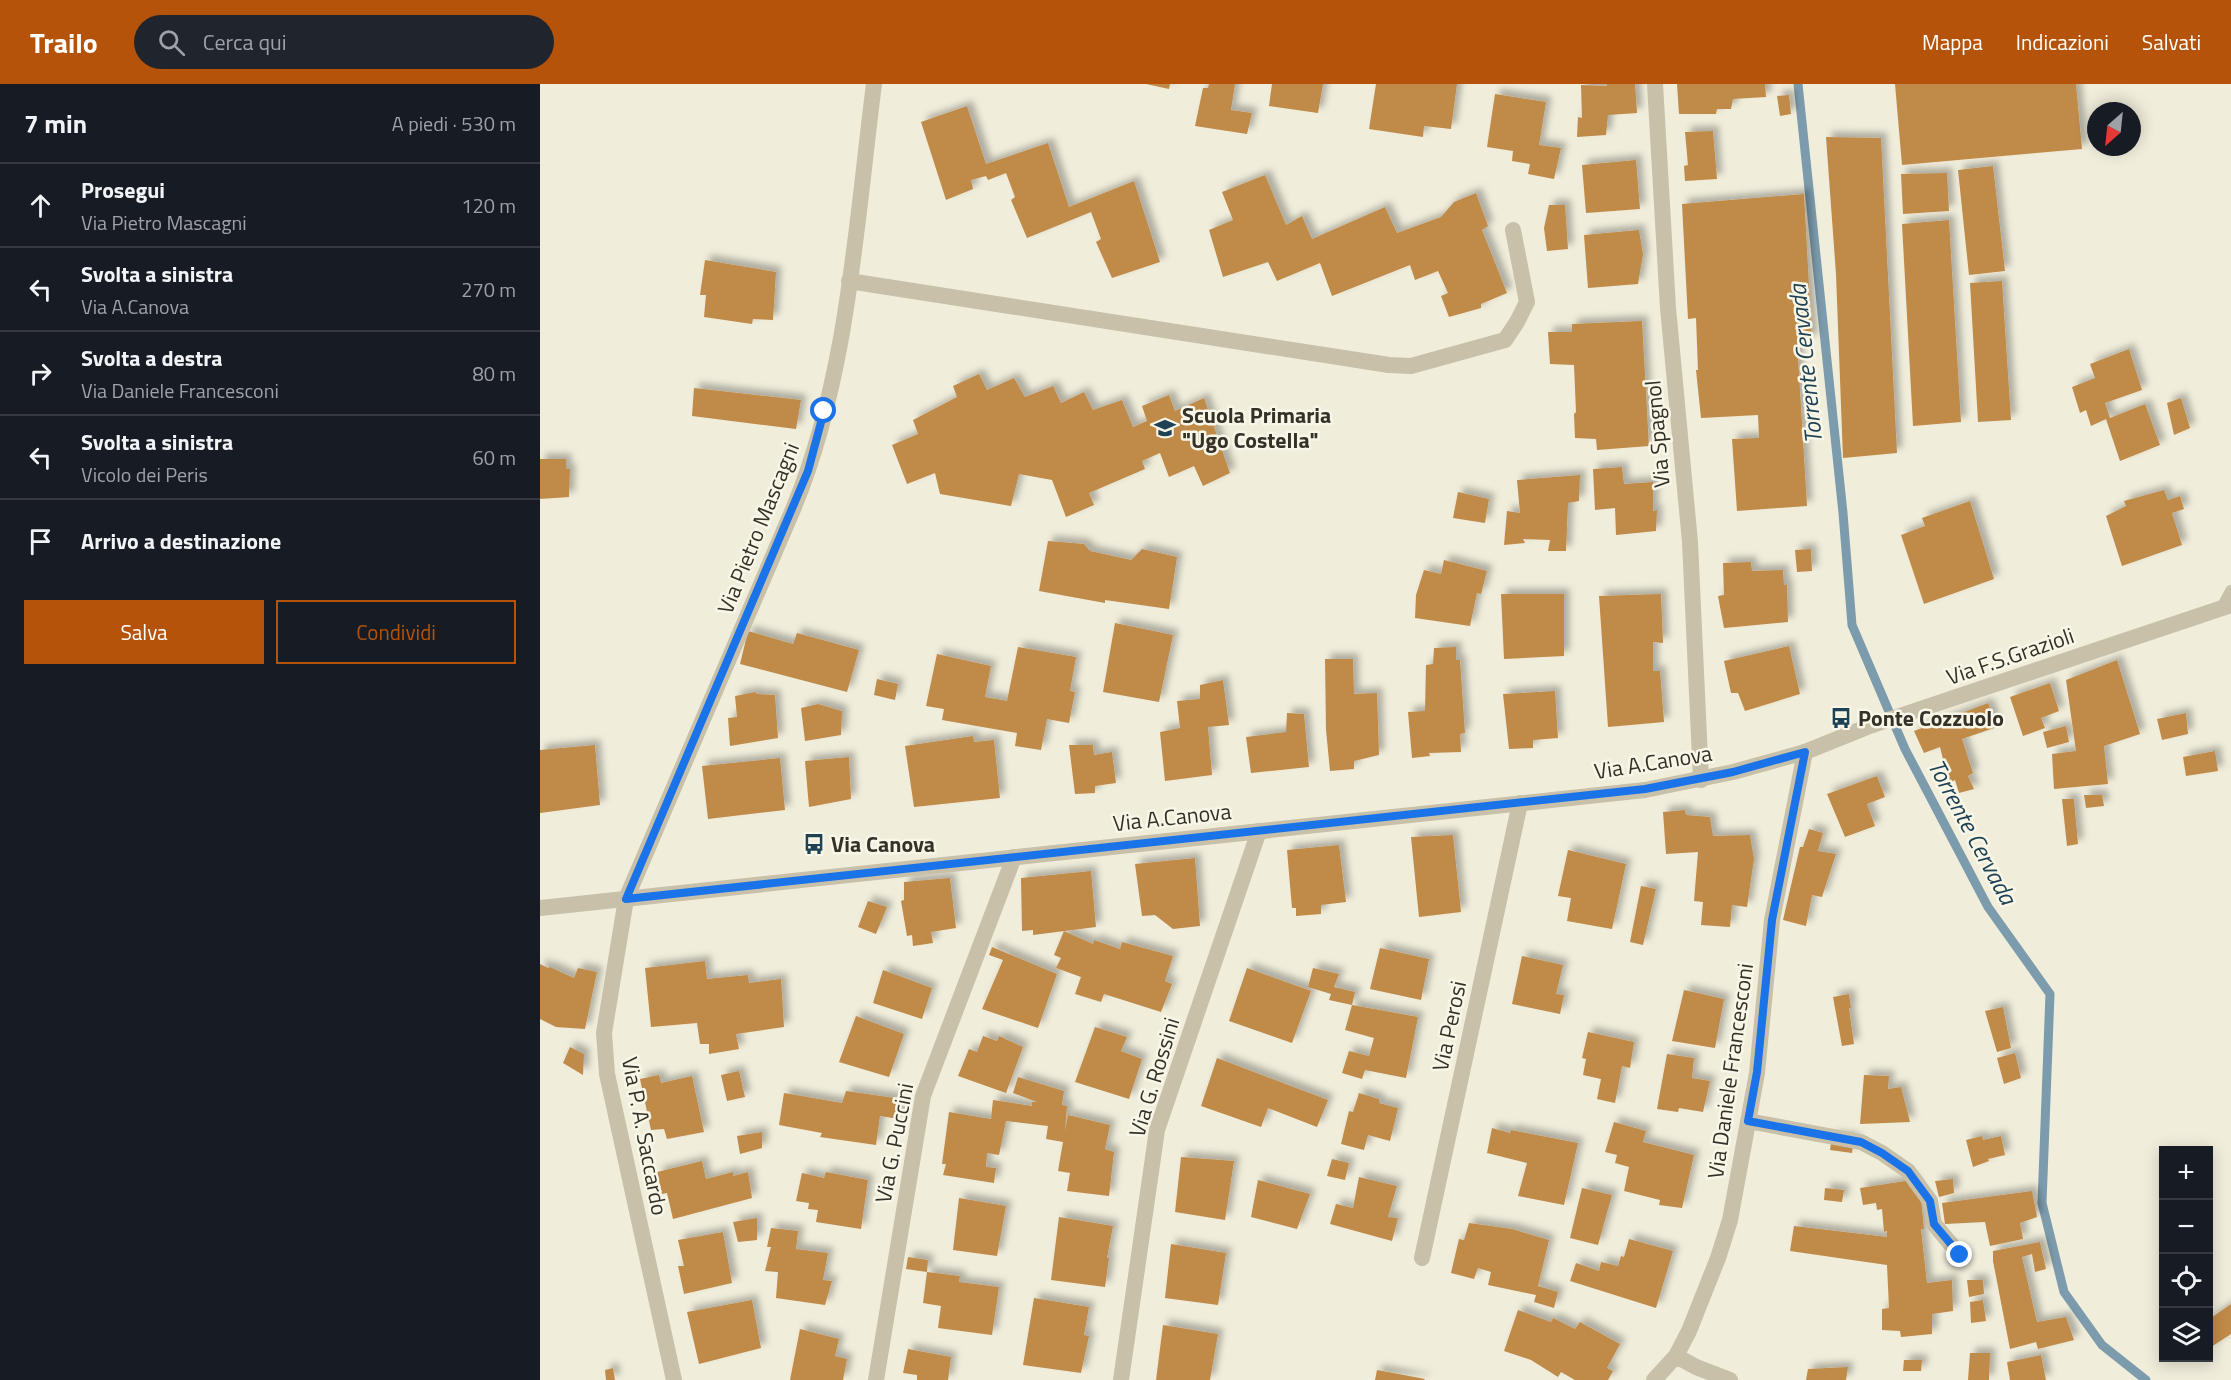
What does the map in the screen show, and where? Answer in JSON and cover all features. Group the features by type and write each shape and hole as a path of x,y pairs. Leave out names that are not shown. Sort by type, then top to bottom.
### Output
{"street":[{"name":"Via Pietro Mascagni","path":"626,899 808,471 827,400 839,340 849,281 874,84"},
{"name":"Via Spagnol","path":"1654,84 1668,308 1690,542 1701,780"},
{"path":"849,281 1389,365 1411,366 1505,340 1527,302 1513,230"},
{"name":"Via F.S.Grazioli","path":"1805,752 1868,727 2226,607"},
{"name":"Via A.Canova","path":"540,908 1645,789 1701,780 1805,752"},
{"name":"Via Daniele Francesconi","path":"1654,1380 1676,1356 1689,1331 1725,1240 1757,1072 1772,920 1805,752"},
{"name":"Via Perosi","path":"1422,1258 1521,803"},
{"name":"Via G. Rossini","path":"1121,1380 1157,1130 1259,831"},
{"name":"Via G. Puccini","path":"876,1380 922,1096 1014,857"},
{"name":"Via P. A. Saccardo","path":"626,899 604,1033 607,1074 674,1380"},
{"path":"1748,1121 1861,1142 1882,1153 1908,1171 1930,1201 1934,1224 1960,1255"},
{"path":"1676,1356 1696,1367 1730,1380"}],"lane":[{"path":"2226,607 2231,591"}],"building":[{"path":"1146,84 1170,84 1169,89"},
{"path":"1209,84 1235,84 1231,110 1252,113 1247,134 1195,126 1203,88 1208,88"},
{"path":"1272,84 1323,84 1318,113 1269,106"},
{"path":"1376,84 1457,84 1451,129 1424,126 1423,137 1369,129"},
{"path":"1607,84 1635,84 1637,113 1608,115 1606,135 1577,137 1578,117 1582,118 1581,85 1607,86"},
{"path":"1677,84 1765,84 1766,97 1733,99 1731,109 1717,109 1716,114 1679,114"},
{"path":"1895,84 2076,84 2082,149 1902,165"},
{"path":"1495,94 1546,102 1539,145 1561,148 1554,179 1528,174 1530,164 1512,161 1513,151 1487,147"},
{"path":"1789,95 1791,114 1780,116 1777,96"},
{"path":"967,106 986,164 1048,143 1069,207 1134,181 1160,262 1112,278 1096,242 1101,239 1091,212 1027,238 1011,200 1015,197 1006,173 988,180 986,176 971,180 973,189 946,200 921,122"},
{"path":"1713,131 1717,179 1685,181 1684,166 1688,165 1685,132"},
{"path":"1826,137 1881,138 1897,453 1843,458 1836,274"},
{"path":"1636,160 1640,209 1586,213 1582,165"},
{"path":"1993,166 2005,271 1969,275 1958,170"},
{"path":"1947,173 1949,211 1903,214 1901,174"},
{"path":"1265,175 1286,225 1302,216 1312,239 1385,207 1397,233 1441,217 1454,202 1476,193 1488,226 1482,230 1507,293 1481,304 1481,308 1449,317 1441,296 1448,293 1438,271 1415,280 1410,265 1332,296 1320,263 1277,281 1268,262 1223,277 1209,230 1233,220 1222,192"},
{"path":"1804,194 1812,340 1797,341 1807,506 1737,511 1732,439 1759,438 1758,415 1701,418 1696,370 1698,370 1696,318 1688,319 1682,204"},
{"path":"1549,205 1565,205 1568,249 1547,251 1544,228"},
{"path":"1949,220 1961,422 1913,426 1902,224"},
{"path":"1639,230 1643,254 1638,284 1588,288 1584,235"},
{"path":"705,260 776,272 773,320 753,319 752,324 704,317 706,295 700,295"},
{"path":"2002,281 2011,420 1978,422 1970,283"},
{"path":"1642,321 1649,446 1597,450 1596,439 1575,438 1574,365 1550,364 1548,332 1572,332 1572,324"},
{"path":"2129,349 2142,390 2105,403 2110,418 2145,404 2160,445 2120,461 2106,419 2091,426 2086,410 2080,413 2072,387 2095,378 2090,364"},
{"path":"979,374 987,390 1014,378 1025,397 1053,386 1061,403 1084,392 1093,410 1122,400 1133,427 1147,421 1142,406 1169,395 1175,411 1204,398 1230,473 1203,486 1194,466 1169,477 1160,453 1142,461 1145,469 1089,493 1094,505 1066,517 1052,480 1019,474 1011,506 940,494 935,473 907,484 892,445 918,434 913,420 957,397 953,386"},
{"path":"694,388 801,400 796,429 692,416"},
{"path":"2181,398 2190,428 2174,435 2167,403"},
{"path":"540,459 566,459 566,469 570,469 569,497 540,499"},
{"path":"1622,467 1624,484 1653,482 1653,511 1657,510 1656,531 1616,535 1615,508 1595,510 1593,469"},
{"path":"1580,475 1579,501 1568,503 1566,551 1548,551 1550,540 1523,539 1525,543 1504,545 1507,511 1520,513 1517,480"},
{"path":"2164,490 2168,500 2180,496 2184,509 2172,513 2182,545 2122,566 2106,516 2126,506 2124,501"},
{"path":"1458,492 1489,499 1485,523 1453,518"},
{"path":"1970,501 1994,579 1924,604 1901,535 1925,526 1922,518"},
{"path":"1048,541 1084,544 1090,551 1131,560 1142,549 1177,557 1169,609 1105,600 1105,603 1039,591"},
{"path":"1811,549 1812,571 1797,572 1795,550"},
{"path":"1444,560 1487,571 1481,594 1477,593 1470,626 1415,618 1416,595 1424,570 1441,574"},
{"path":"1751,562 1752,571 1783,570 1784,585 1787,584 1788,622 1724,628 1718,596 1724,595 1723,563"},
{"path":"1501,594 1564,594 1564,656 1504,659"},
{"path":"1661,594 1663,643 1653,642 1653,671 1660,671 1664,722 1608,727 1599,596"},
{"path":"1115,623 1173,635 1159,702 1103,692"},
{"path":"748,631 793,644 797,633 859,650 847,692 740,664"},
{"path":"1789,646 1800,694 1745,711 1738,693 1731,693 1724,661"},
{"path":"1018,647 1076,657 1070,691 1075,692 1069,723 1047,719 1041,750 1015,746 1017,733 942,720 944,709 926,706 937,654 991,666 985,697 1007,701"},
{"path":"1456,647 1456,660 1460,660 1465,733 1460,734 1461,752 1429,753 1430,756 1412,758 1408,712 1425,711 1426,665 1433,664 1434,648"},
{"path":"1325,659 1353,659 1354,694 1377,693 1379,755 1354,761 1354,769 1330,771 1326,730"},
{"path":"2117,660 2140,734 2104,746 2108,784 2054,789 2052,754 2076,751 2066,680"},
{"path":"877,679 898,684 895,700 874,695"},
{"path":"1223,680 1229,725 1208,727 1212,775 1165,781 1160,732 1180,728 1177,701 1200,699 1200,685"},
{"path":"2050,683 2059,711 2041,718 2045,728 2023,736 2010,697"},
{"path":"1555,691 1558,738 1533,740 1533,748 1509,749 1503,694"},
{"path":"755,692 775,695 778,738 730,746 728,718 737,717 735,696"},
{"path":"1988,703 1997,727 1962,739 1973,773 1968,776 1974,789 1959,793 1955,780 1949,783 1940,747 1924,753 1914,731"},
{"path":"818,704 842,711 841,735 805,741 801,708"},
{"path":"1287,713 1304,714 1309,767 1251,773 1246,737 1286,732"},
{"path":"2186,713 2188,734 2162,740 2157,719"},
{"path":"2066,726 2069,742 2047,748 2043,732"},
{"path":"973,736 974,742 994,740 1000,798 914,807 905,746"},
{"path":"595,745 600,805 540,813 540,750"},
{"path":"1069,745 1093,745 1094,755 1112,752 1116,783 1095,786 1095,793 1075,794"},
{"path":"2215,751 2218,771 2186,776 2183,757"},
{"path":"849,757 851,799 809,807 805,761"},
{"path":"780,758 785,810 708,819 702,766"},
{"path":"1877,776 1885,797 1867,804 1875,826 1845,837 1827,794"},
{"path":"2084,795 2102,795 2104,806 2086,808"},
{"path":"2062,799 2074,799 2078,844 2067,846"},
{"path":"1685,810 1686,815 1710,817 1713,836 1750,835 1754,859 1747,907 1732,905 1730,927 1701,925 1703,902 1694,901 1698,852 1666,854 1663,812"},
{"path":"1809,829 1823,833 1818,851 1836,854 1822,897 1812,895 1806,926 1783,920 1800,847 1803,847"},
{"path":"1453,835 1461,912 1419,917 1411,837"},
{"path":"1339,845 1346,902 1321,905 1321,914 1296,916 1296,908 1292,908 1287,850"},
{"path":"1568,850 1626,864 1612,929 1567,921 1571,898 1558,896"},
{"path":"1195,858 1200,926 1173,929 1155,915 1142,916 1135,864"},
{"path":"1091,871 1096,927 1033,935 1033,930 1022,931 1021,878"},
{"path":"950,878 956,928 931,932 933,943 913,946 912,935 907,936 901,901 904,900 904,882"},
{"path":"1641,886 1656,889 1643,945 1630,942"},
{"path":"868,901 887,907 876,934 858,927"},
{"path":"1064,931 1093,944 1094,940 1120,949 1122,942 1173,956 1165,981 1172,984 1161,1012 1104,994 1101,1002 1075,994 1081,977 1056,968 1061,958 1054,955"},
{"path":"992,947 1057,974 1038,1028 982,1009 1003,960 989,955"},
{"path":"1380,948 1429,959 1421,1000 1370,989"},
{"path":"1522,956 1563,965 1556,994 1564,995 1560,1014 1512,1004"},
{"path":"705,961 707,979 748,975 749,983 781,979 784,1027 736,1034 739,1049 709,1054 709,1044 700,1044 697,1023 651,1027 645,968"},
{"path":"540,964 574,978 578,968 597,972 585,1029 556,1027 540,1019"},
{"path":"1247,968 1311,991 1292,1043 1229,1021"},
{"path":"1313,968 1339,974 1334,987 1355,992 1352,1005 1329,1000 1331,994 1308,987"},
{"path":"883,970 932,988 922,1019 873,1003"},
{"path":"1684,990 1724,999 1715,1048 1672,1041"},
{"path":"1849,994 1854,1044 1842,1046 1833,997"},
{"path":"1352,1005 1418,1017 1406,1078 1365,1070 1362,1079 1342,1073 1349,1051 1369,1056 1374,1038 1345,1030"},
{"path":"2003,1007 2011,1048 1997,1052 1985,1011"},
{"path":"856,1016 904,1034 889,1077 839,1062"},
{"path":"1095,1027 1127,1037 1121,1051 1142,1059 1129,1099 1075,1082"},
{"path":"1588,1032 1634,1042 1630,1068 1622,1066 1615,1103 1597,1099 1601,1079 1583,1075 1586,1059 1582,1058"},
{"path":"983,1036 997,1041 999,1036 1023,1047 1006,1093 958,1076 969,1049 977,1052"},
{"path":"570,1047 584,1054 583,1075 563,1063"},
{"path":"2015,1053 2021,1078 2004,1084 1997,1058"},
{"path":"1667,1054 1694,1058 1692,1078 1710,1081 1703,1112 1679,1108 1678,1112 1657,1109"},
{"path":"1217,1058 1328,1100 1317,1127 1268,1108 1261,1127 1201,1106"},
{"path":"739,1071 745,1097 727,1101 721,1075"},
{"path":"659,1075 661,1083 692,1076 704,1132 667,1139 664,1129 651,1130 640,1079"},
{"path":"1864,1075 1889,1076 1888,1089 1901,1087 1910,1122 1860,1124"},
{"path":"1018,1077 1064,1091 1062,1105 1067,1106 1065,1131 1068,1115 1110,1125 1105,1149 1114,1152 1109,1196 1067,1191 1070,1173 1058,1171 1063,1142 1046,1139 1048,1126 1006,1121 999,1155 987,1153 986,1167 996,1168 994,1183 943,1175 946,1164 942,1164 949,1112 991,1119 993,1100 1032,1106 1032,1102 1037,1102 1013,1093"},
{"path":"846,1091 902,1099 899,1119 880,1116 876,1145 820,1137 822,1133 779,1125 784,1093 842,1103"},
{"path":"1359,1093 1379,1099 1379,1103 1398,1108 1390,1141 1368,1135 1364,1150 1341,1144 1349,1111 1353,1112"},
{"path":"1614,1122 1646,1131 1643,1142 1694,1155 1682,1208 1659,1205 1660,1200 1624,1191 1629,1167 1615,1163 1617,1155 1605,1152"},
{"path":"1492,1128 1510,1133 1511,1130 1578,1143 1564,1205 1518,1196 1527,1163 1487,1153"},
{"path":"762,1132 762,1148 740,1154 737,1136"},
{"path":"1832,1136 1854,1138 1852,1153 1830,1150"},
{"path":"1982,1136 1983,1140 2001,1136 2005,1155 1988,1159 1989,1161 1973,1167 1966,1140"},
{"path":"1181,1157 1234,1161 1225,1220 1175,1212"},
{"path":"1332,1159 1349,1163 1345,1180 1327,1176"},
{"path":"702,1161 706,1179 733,1172 733,1176 748,1172 752,1198 673,1219 667,1193 662,1194 657,1172"},
{"path":"826,1172 868,1180 861,1229 816,1222 818,1210 808,1209 809,1203 796,1201 802,1173 824,1178"},
{"path":"1359,1177 1397,1186 1388,1217 1398,1218 1392,1241 1330,1224 1336,1204 1353,1208"},
{"path":"1953,1179 1954,1193 1939,1197 1935,1181"},
{"path":"1258,1180 1310,1194 1297,1229 1251,1217"},
{"path":"1912,1180 1921,1199 1924,1229 1921,1229 1927,1283 1952,1280 1953,1311 1932,1314 1932,1334 1901,1337 1900,1331 1882,1330 1882,1309 1889,1308 1887,1265 1790,1251 1794,1226 1887,1237 1887,1231 1884,1232 1882,1209 1877,1210 1876,1203 1863,1205 1860,1188"},
{"path":"1582,1188 1612,1195 1598,1245 1570,1238"},
{"path":"1825,1188 1844,1190 1842,1202 1824,1200"},
{"path":"2032,1191 2037,1217 2020,1223 2023,1239 1990,1246 1985,1222 1945,1224 1942,1203"},
{"path":"959,1198 1006,1206 997,1256 953,1250"},
{"path":"1059,1217 1113,1226 1105,1287 1051,1280"},
{"path":"757,1218 757,1240 738,1242 733,1222"},
{"path":"1469,1223 1512,1229 1549,1240 1538,1286 1558,1292 1554,1308 1534,1302 1536,1295 1488,1285 1491,1272 1478,1268 1474,1279 1451,1273 1459,1239 1464,1240"},
{"path":"771,1228 798,1231 796,1249 828,1253 823,1280 832,1281 825,1305 776,1298 778,1272 765,1271 771,1247 767,1247"},
{"path":"723,1232 732,1283 684,1294 678,1266 684,1266 678,1240"},
{"path":"1629,1239 1673,1251 1656,1308 1570,1281 1576,1263 1599,1271 1601,1262 1618,1266 1621,1256 1624,1257"},
{"path":"2040,1242 2046,1269 2035,1272 2032,1254 2022,1257 2037,1322 2066,1317 2074,1340 2038,1349 2036,1342 2010,1349 1993,1251"},
{"path":"1171,1244 1226,1253 1218,1305 1165,1298"},
{"path":"908,1257 928,1260 927,1272 906,1269"},
{"path":"927,1272 960,1276 959,1282 999,1287 992,1335 938,1328 941,1306 923,1303"},
{"path":"1967,1280 1983,1280 1984,1294 1969,1297"},
{"path":"1034,1298 1089,1307 1084,1335 1089,1336 1081,1373 1023,1365"},
{"path":"752,1300 761,1348 699,1364 687,1312"},
{"path":"1983,1300 1986,1321 1971,1323 1970,1302"},
{"path":"2231,1304 2231,1334 2213,1346 2213,1317"},
{"path":"1518,1310 1551,1322 1553,1318 1575,1329 1580,1322 1620,1344 1607,1368 1613,1371 1608,1380 1575,1380 1561,1372 1558,1377 1531,1360 1504,1351"},
{"path":"1163,1325 1218,1334 1210,1380 1156,1380"},
{"path":"800,1329 839,1339 835,1356 847,1359 843,1380 790,1380"},
{"path":"908,1349 951,1357 948,1380 917,1380 917,1375 903,1373"},
{"path":"1970,1353 1990,1353 1989,1380 1968,1380"},
{"path":"2041,1355 2046,1380 2010,1380 2007,1362"},
{"path":"1904,1360 1922,1360 1921,1371 1903,1371"},
{"path":"1848,1367 1846,1380 1806,1380 1808,1369"},
{"path":"613,1368 615,1380 606,1380 605,1370"},
{"path":"1377,1370 1425,1379 1375,1380"}],"waterway":[{"name":"Torrente Cervada","path":"1798,84 1843,513 1852,625 1905,749 1988,907 2050,994 2042,1203 2064,1292 2102,1345 2146,1380"}],"place":[{"name":"Scuola Primaria \"Ugo Costella\"","path":"1165,428"},
{"name":"Ponte Cozzuolo","path":"1841,718"},
{"name":"Via Canova","path":"814,844"}],"route":[{"path":"824,411 817,443 794,507 626,899 1645,789 1701,780 1805,752 1772,920 1757,1072 1748,1121 1861,1142 1882,1153 1908,1171 1930,1201 1934,1224 1960,1255"}]}
